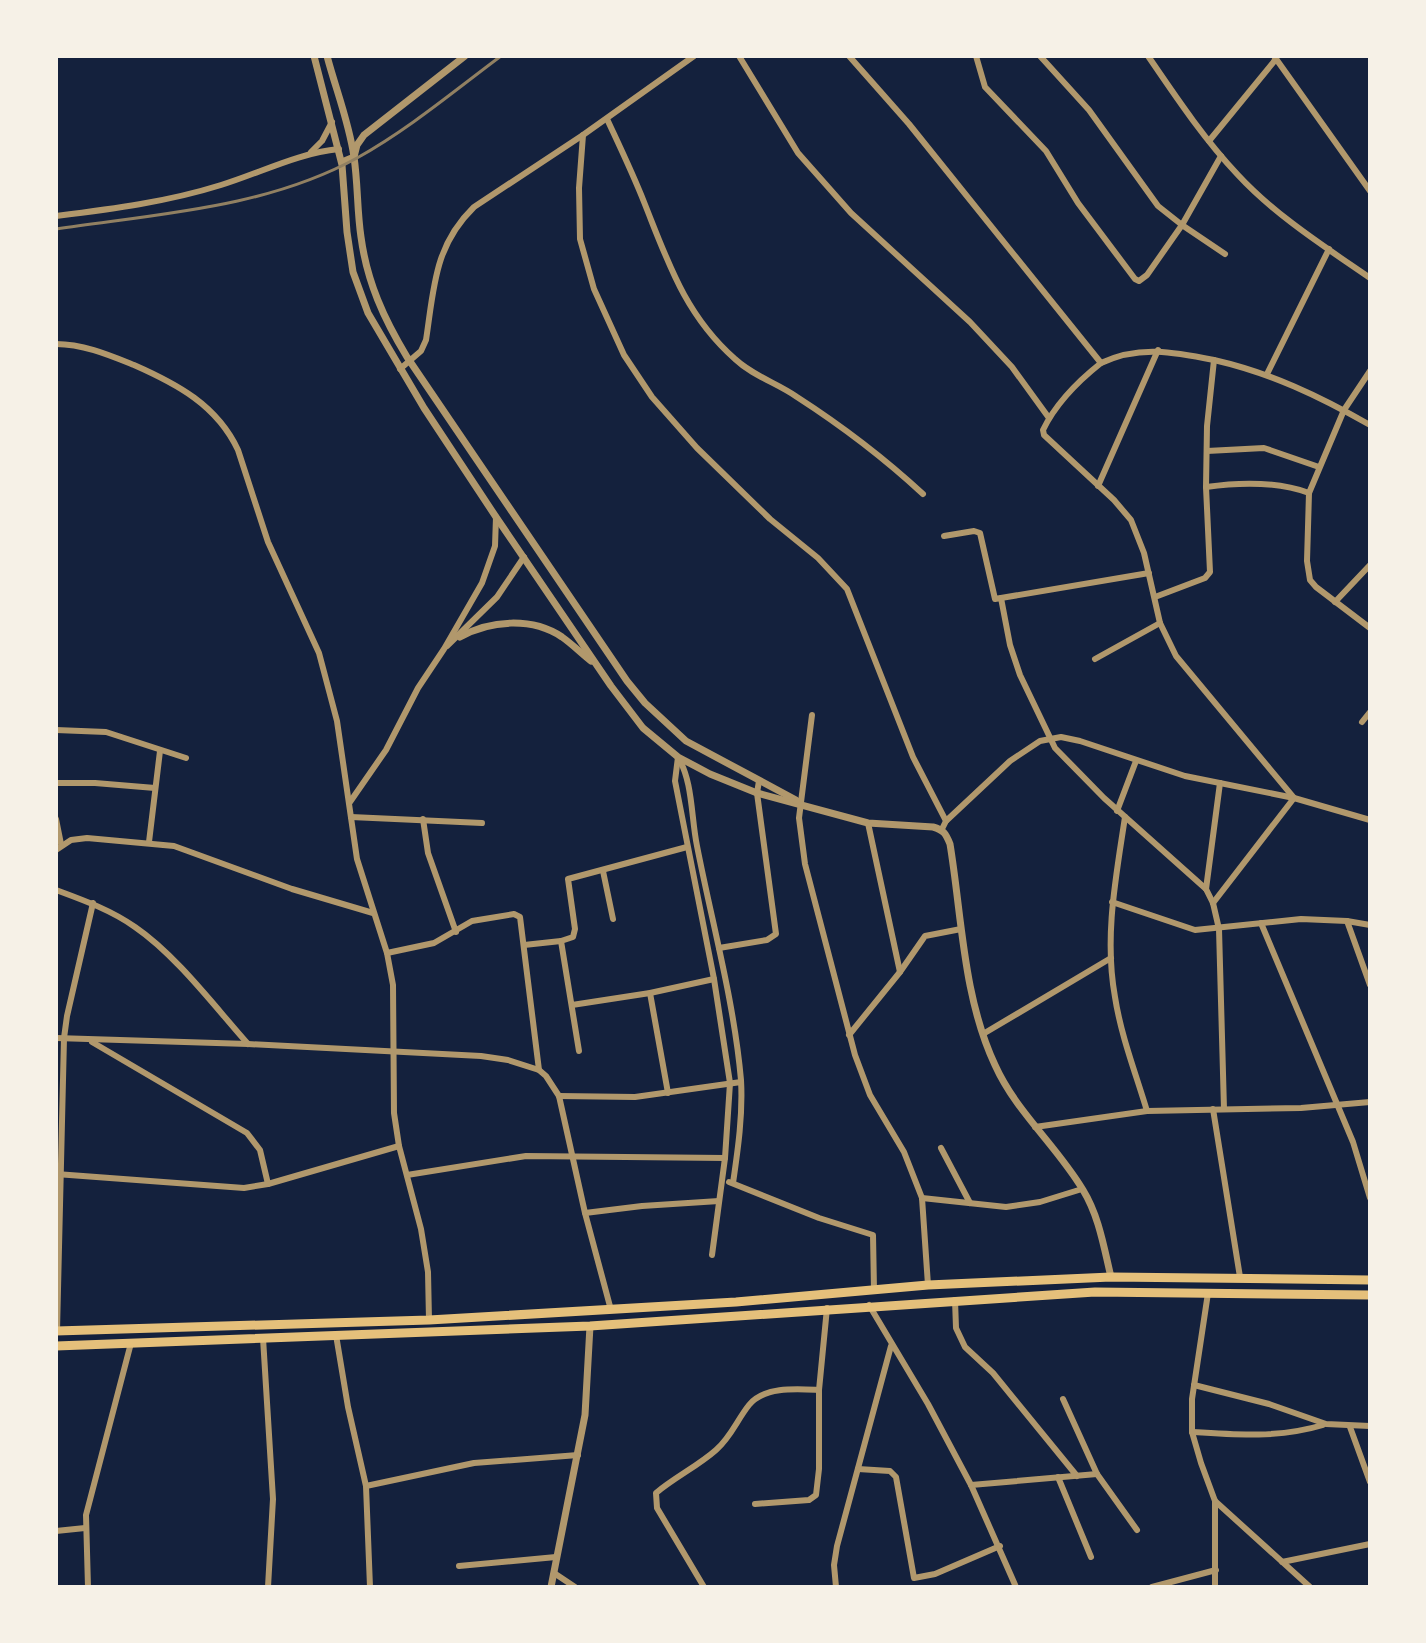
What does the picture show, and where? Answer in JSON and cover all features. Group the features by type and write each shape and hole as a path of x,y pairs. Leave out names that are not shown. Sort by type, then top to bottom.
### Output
{"main road":[{"path":"56,1331 429,1320 611,1310 928,1285 1111,1277 1370,1280"},
{"path":"56,1346 590,1326 1095,1292 1370,1295"},
{"path":"198,1328 199,1341"},
{"path":"160,1329 160,1342"}],"street":[{"path":"314,56 342,162 347,242 353,272 368,313 400,369 496,517 598,667 643,728 678,757 757,793 868,823 944,825 1010,761 1032,745 1049,738 1080,741 1136,761 1294,798 1370,820"},
{"path":"327,56 349,127 360,234 370,281 386,320 410,361 532,543 645,703 686,741 800,804"},
{"path":"342,162 354,157 360,140 369,131 465,56"},
{"path":"400,369 421,351 426,340 442,251 463,218 474,207 607,119 694,56"},
{"path":"739,56 798,153 867,228 970,322 1012,367 1049,418"},
{"path":"849,56 909,124 1101,363"},
{"path":"976,56 985,87 1046,151 1078,203 1139,281 1147,275 1182,225 1221,156"},
{"path":"1040,56 1089,110 1158,206 1225,254"},
{"path":"1148,56 1221,156 1264,199 1370,278"},
{"path":"1209,141 1275,58 1370,191"},
{"path":"607,119 636,183 664,258 691,310 721,346 745,367 793,394 841,427 894,467 923,494"},
{"path":"311,152 322,141 332,122"},
{"path":"349,127 369,131"},
{"path":"583,135 579,188 580,239 594,289 624,355 652,397 697,448 770,519 818,558 847,589 950,844 961,929 983,1034 1001,1077 1082,1189 1096,1221 1111,1277"},
{"path":"56,216 173,198 267,171 311,152 339,149"},
{"path":"1267,374 1329,249"},
{"path":"56,344 87,348 173,382 215,414 232,437 247,470 268,542 325,671 337,721 357,859 387,953 393,985 394,1113 425,1252 429,1320"},
{"path":"1098,486 1158,350"},
{"path":"1294,798 1176,656 1160,623 1141,543 1131,520 1044,435 1043,430 1078,382 1101,363 1132,352 1158,350 1267,374 1329,401 1370,425"},
{"path":"1155,597 1205,578 1210,572 1206,487 1214,360"},
{"path":"1370,371 1344,410 1309,493 1308,572 1316,587 1370,628"},
{"path":"1207,451 1264,448 1319,467"},
{"path":"1206,487 1271,484 1309,493"},
{"path":"350,802 386,750 418,688 444,649 492,562 496,517"},
{"path":"944,536 974,531 980,533 994,599 1149,573"},
{"path":"460,637 507,585 532,543"},
{"path":"1335,602 1370,565"},
{"path":"1001,598 1010,645 1049,738 1117,811 1206,889 1213,903 1219,929 1224,1109"},
{"path":"444,649 474,629 510,623 543,628 561,636 598,667"},
{"path":"1095,659 1160,623"},
{"path":"1362,722 1370,712"},
{"path":"812,715 799,824 805,864 849,1035 870,1095 904,1152 922,1198 928,1285"},
{"path":"56,730 106,732 186,758"},
{"path":"686,741 678,757 675,781 714,979 730,1083 725,1158 712,1255"},
{"path":"149,842 160,751"},
{"path":"678,757 686,775 741,1082 733,1183"},
{"path":"1117,811 1136,761"},
{"path":"719,948 767,940 776,934 757,793 759,781"},
{"path":"56,783 155,788"},
{"path":"1206,889 1220,783"},
{"path":"1213,903 1294,798"},
{"path":"351,817 482,823"},
{"path":"1125,817 1112,902 1111,958 1117,1009 1147,1111"},
{"path":"56,819 59,847 71,840 87,838 149,842 194,852 292,889 373,913"},
{"path":"423,819 428,853 456,932"},
{"path":"868,823 900,972"},
{"path":"524,945 573,937 575,929 568,879 687,847"},
{"path":"603,871 613,919"},
{"path":"56,890 93,903 136,927 158,945 248,1044"},
{"path":"1112,902 1186,928 1204,931 1301,919 1370,925"},
{"path":"56,1331 60,1038 93,903"},
{"path":"387,953 434,943 472,921 514,914 522,919 539,1070"},
{"path":"1347,921 1370,985"},
{"path":"1261,923 1353,1142 1370,1198"},
{"path":"849,1035 926,935 961,929"},
{"path":"561,941 579,1051"},
{"path":"983,1034 1111,958"},
{"path":"572,1005 714,979"},
{"path":"650,993 668,1093"},
{"path":"60,1038 481,1056 508,1060 539,1070 559,1096 571,1156 611,1310"},
{"path":"88,1040 247,1133 260,1150 268,1184"},
{"path":"559,1096 617,1098 741,1082"},
{"path":"1035,1127 1147,1111 1338,1106 1370,1102"},
{"path":"1213,1109 1240,1277"},
{"path":"59,1174 221,1188 268,1184 399,1146"},
{"path":"941,1148 970,1203"},
{"path":"407,1175 500,1159 571,1156 725,1158"},
{"path":"722,1179 819,1218 873,1235 874,1290"},
{"path":"922,1198 995,1207 1020,1206 1082,1189"},
{"path":"585,1213 719,1201"},
{"path":"1208,1293 1194,1385 1192,1432 1215,1501 1215,1587"},
{"path":"955,1300 956,1328 965,1347 993,1373 1077,1476"},
{"path":"869,1305 928,1404 971,1485 1016,1587"},
{"path":"755,1504 809,1500 816,1495 819,1390 827,1308"},
{"path":"551,1587 588,1393 590,1326"},
{"path":"336,1335 366,1486 370,1587"},
{"path":"263,1338 273,1499 268,1587"},
{"path":"88,1587 85,1528 131,1343"},
{"path":"836,1587 834,1565 837,1546 891,1346"},
{"path":"1194,1385 1269,1404 1326,1424 1370,1426"},
{"path":"704,1587 657,1508 656,1493 727,1440 749,1405 759,1396 780,1391 819,1390"},
{"path":"1063,1399 1097,1474 1137,1530"},
{"path":"1192,1432 1261,1435 1301,1432 1326,1424"},
{"path":"1350,1427 1370,1482"},
{"path":"366,1486 474,1463 578,1455"},
{"path":"858,1469 890,1471 896,1477 914,1578 920,1579 962,1564 1000,1546"},
{"path":"971,1485 1097,1474"},
{"path":"1058,1477 1091,1557"},
{"path":"1215,1501 1310,1587"},
{"path":"56,1531 85,1528"},
{"path":"1282,1562 1370,1544"},
{"path":"459,1566 556,1557"},
{"path":"1152,1587 1216,1570"},
{"path":"554,1573 575,1587"}],"railway":[{"path":"56,229 210,207 286,188 322,175 395,135 501,56"}]}
